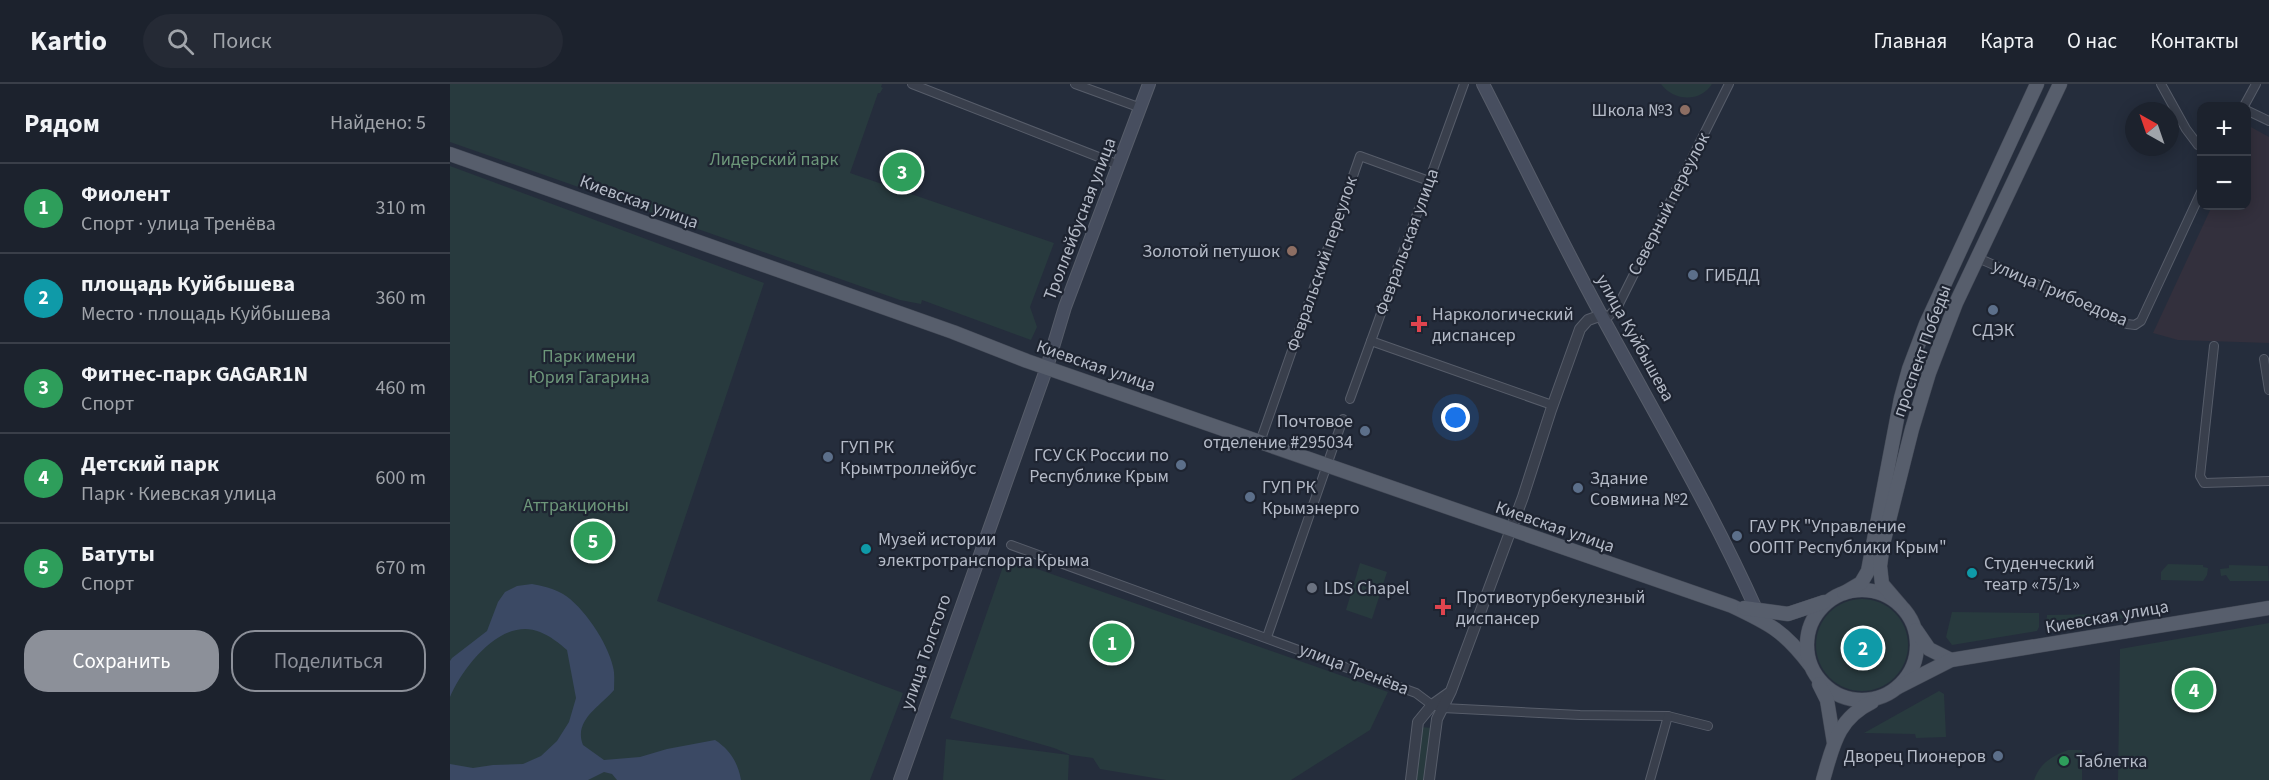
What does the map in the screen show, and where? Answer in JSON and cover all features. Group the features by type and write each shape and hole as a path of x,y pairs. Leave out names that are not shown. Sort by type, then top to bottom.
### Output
{"main road":[{"name":"Троллейбусная улица","path":"1047,367 1065,307 1149,84"},
{"name":"улица Куйбышева","path":"1483,84 1602,315 1727,547 1756,609"},
{"name":"проспект Победы","path":"1838,596 1861,583 1868,571 1901,398 1909,369 1936,302 2037,84"},
{"name":"проспект Победы","path":"1900,605 1882,584 1880,566 1883,544 1912,429 1929,373 1956,303 2060,84"},
{"name":"Киевская улица","path":"450,154 1326,466 1732,606 1772,625 1795,645 1812,668"},
{"name":"улица Толстого","path":"900,780 1047,367"},
{"path":"1834,742 1827,700 1812,668 1806,646 1811,622 1823,606 1838,596 1861,590 1878,592 1900,605 1929,649 1950,660"},
{"name":"Киевская улица","path":"1732,606 1788,614 1804,611 1838,596"},
{"name":"Киевская улица","path":"1894,690 1950,660 2269,608"},
{"path":"1823,780 1834,742 1842,725 1858,709 1894,690 1913,666 1916,654 1915,628"},
{"path":"1812,668 1821,683 1842,697 1867,700 1894,690"}],"street":[{"path":"915,84 1119,165"},
{"path":"1075,84 1141,108"},
{"name":"Февральская улица","path":"1350,399 1464,84"},
{"name":"Северный переулок","path":"1602,315 1609,316 1619,304 1729,84"},
{"path":"2161,84 2186,129 2197,144"},
{"path":"2248,102 2256,84"},
{"path":"2251,111 2269,121"},
{"name":"Февральский переулок","path":"1260,442 1360,156 1429,181"},
{"name":"улица Грибоедова","path":"1978,258 2127,324 2135,324 2140,321 2197,201"},
{"path":"1411,780 1418,722 1438,707 1451,692 1511,530 1552,405 1582,325 1602,315"},
{"path":"1371,341 1552,405"},
{"path":"2214,346 2200,476 2204,483 2269,481"},
{"path":"2264,359 2269,390"},
{"path":"1267,637 1342,419"},
{"name":"улица Тренёва","path":"1011,545 1416,693 1438,707 1580,715 1668,716 1708,726"},
{"path":"1429,780 1438,707"},
{"path":"1650,780 1668,716"}],"shaded area":[{"path":"2251,127 2269,137 2269,343 2178,340 2153,333 2210,210 2251,210"}],"green space":[{"name":"Лидерский парк","path":"450,84 882,84 883,88 878,93 850,173 1054,243 1030,307 1037,327 1031,340 922,300 921,304 900,300 450,142"},
{"path":"1661,84 1712,84 1701,94 1686,98 1672,94"},
{"name":"Парк имени Юрия Гагарина","path":"450,166 764,283 657,601 903,693 870,780 450,780"},
{"path":"1006,558 1388,692 1370,730 1291,780 1166,780 1100,769 1093,758 1071,755 950,718"},
{"path":"1360,563 1387,572 1372,619 1346,610"},
{"path":"2168,564 2203,565 2208,568 2207,575 2203,581 2161,580 2161,572"},
{"path":"2229,565 2268,566 2269,581 2230,581 2226,575 2221,576 2220,569 2229,568"},
{"path":"1862,599 1888,607 1900,619 1908,645 1900,671 1888,683 1862,691 1836,683 1824,671 1816,645 1824,619 1836,607"},
{"path":"1952,612 2039,613 2039,627 2037,631 1952,645 1946,637"},
{"path":"2047,615 2143,615 2049,630 2046,628"},
{"path":"2269,623 2269,780 2118,780 2120,649"},
{"path":"1939,691 1944,694 1946,737 1916,738 1915,734 1864,733"},
{"path":"1421,727 1432,728 1425,780 1415,780"},
{"path":"946,739 1069,755 1068,780 943,780"},
{"name":"Таблетка","path":"2068,750 2082,750 2082,780 2034,780 2047,761"}],"water":[{"path":"532,584 555,590 579,607 594,626 610,657 614,673 614,690 585,721 581,736 583,745 604,760 640,757 667,749 715,740 732,757 738,767 741,780 617,780 612,774 604,772 588,780 450,780 450,764 473,768 523,764 541,756 557,741 569,722 576,698 567,650 544,634 526,629 512,631 486,647 464,672 450,697 450,661 452,658 487,631 498,602 505,592 517,586"}],"place":[{"name":"Школа №3","path":"1685,110"},
{"name":"Фитнес-парк GAGAR1N","path":"902,172"},
{"name":"Золотой петушок","path":"1292,251"},
{"name":"ГИБДД","path":"1693,275"},
{"name":"СДЭК","path":"1993,310"},
{"name":"Наркологический диспансер","path":"1419,324"},
{"name":"Почтовое отделение #295034","path":"1365,431"},
{"name":"ГУП РК Крымтроллейбус","path":"828,457"},
{"name":"ГСУ СК России по Республике Крым","path":"1181,465"},
{"name":"Здание Совмина №2","path":"1578,488"},
{"name":"ГУП РК Крымэнерго","path":"1250,497"},
{"name":"ГАУ РК \"Управление ООПТ Республики Крым\"","path":"1737,536"},
{"name":"Батуты","path":"593,541"},
{"name":"Музей истории электротранспорта Крыма","path":"866,549"},
{"name":"Студенческий театр «75/1»","path":"1972,573"},
{"name":"LDS Chapel","path":"1312,588"},
{"name":"Противотурбекулезный диспансер","path":"1443,607"},
{"name":"Фиолент","path":"1112,643"},
{"name":"площадь Куйбышева","path":"1863,648"},
{"name":"Детский парк","path":"2194,690"},
{"name":"Дворец Пионеров","path":"1998,756"},
{"name":"Таблетка","path":"2064,761"}],"park label":[{"name":"Аттракционы","path":"576,505"}]}
